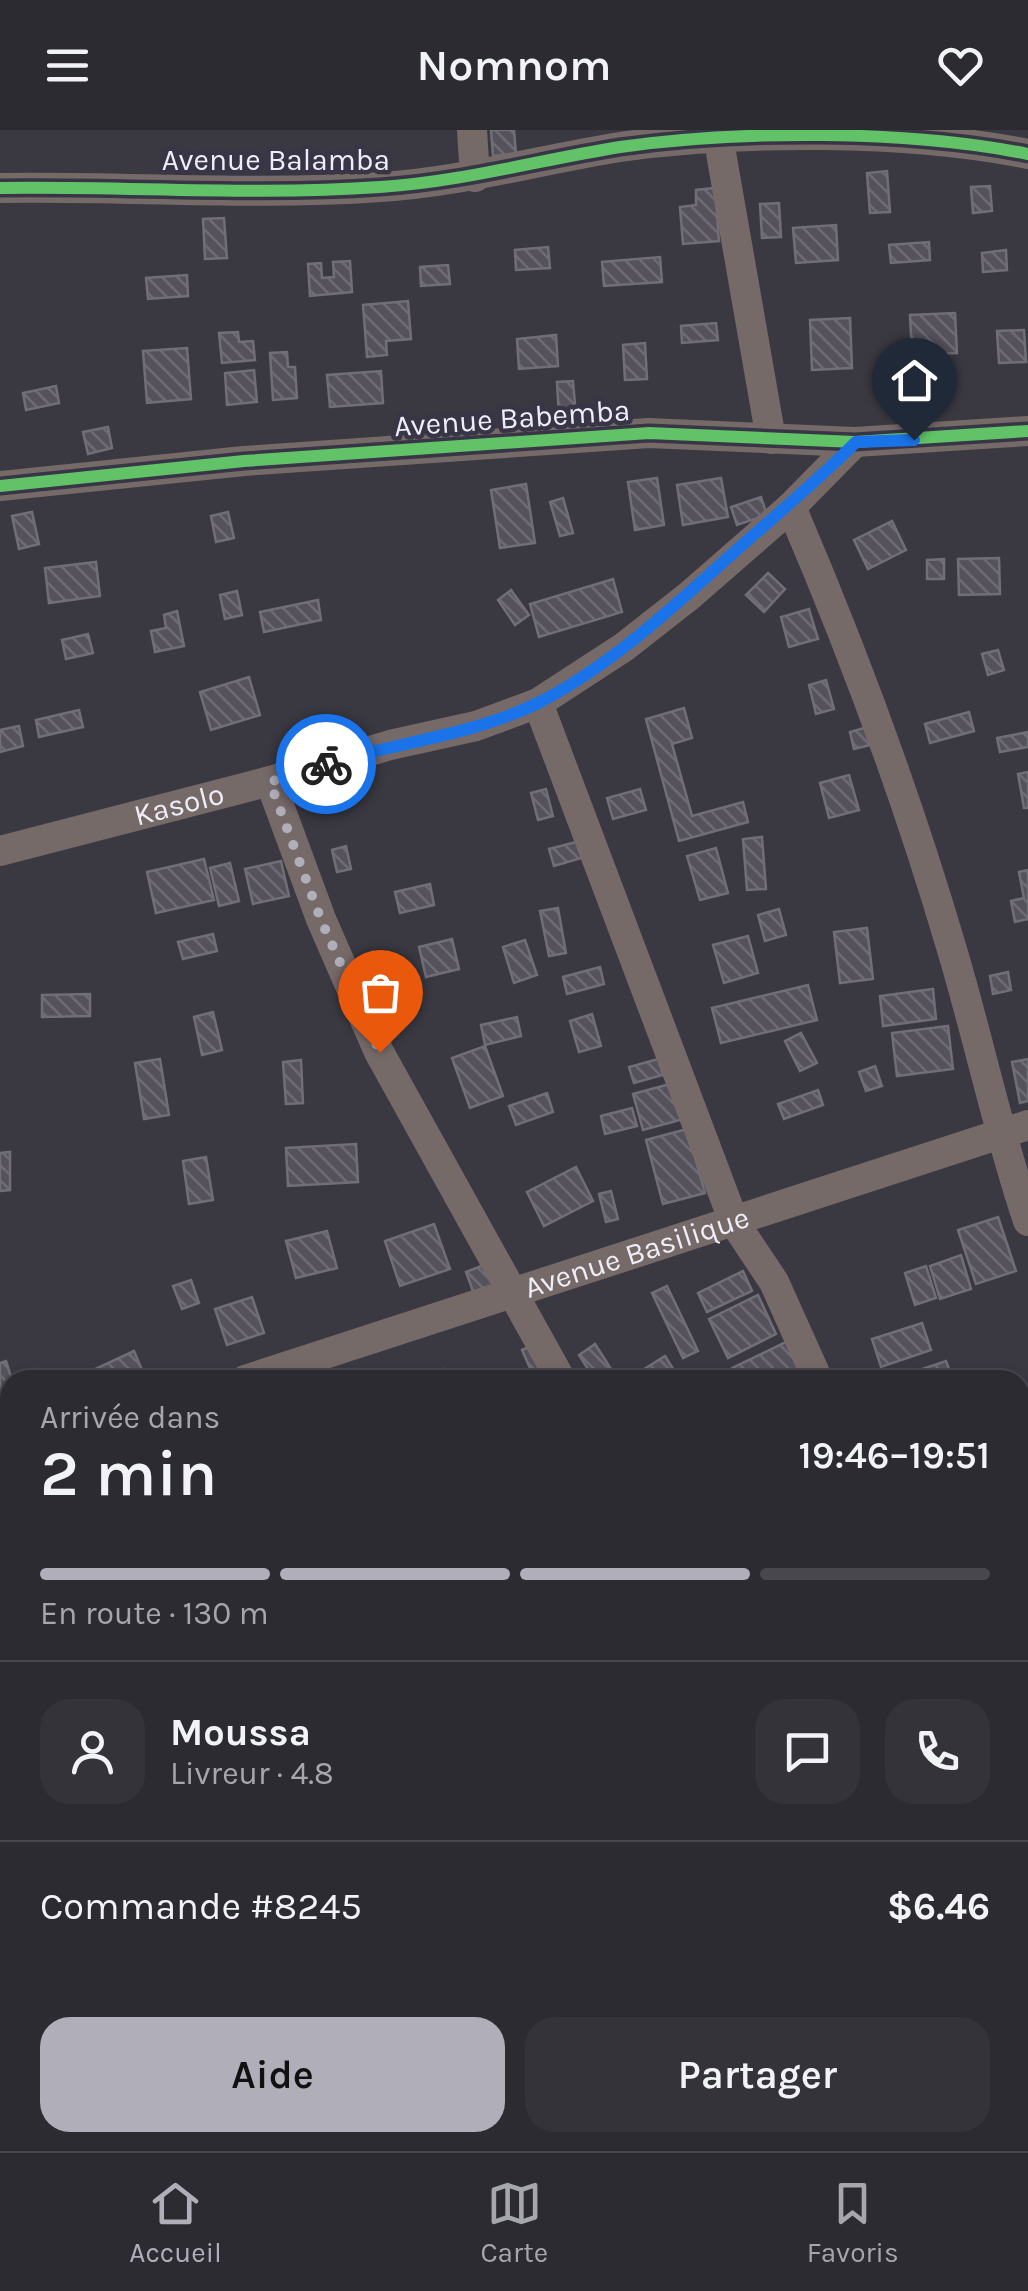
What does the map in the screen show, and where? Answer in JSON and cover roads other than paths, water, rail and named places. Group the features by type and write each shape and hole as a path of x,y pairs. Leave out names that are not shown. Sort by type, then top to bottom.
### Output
{"street":[{"path":"472,130 475,177"},
{"path":"718,132 771,439"},
{"name":"Avenue Balamba","path":"0,188 378,187 475,177 718,132 890,136 1028,154"},
{"name":"Avenue Babemba","path":"0,486 244,461 649,433 856,442 1028,431"},
{"name":"Kasolo","path":"0,851 270,782 390,744 476,726 538,703 624,648 791,507 856,442"},
{"path":"791,507 840,619 898,779 952,946 999,1136 1028,1221"},
{"path":"538,703 734,1222 774,1282 814,1370"},
{"path":"270,782 321,920 380,1052 556,1370"},
{"name":"Avenue Basilique","path":"276,1370 1028,1125"}]}
